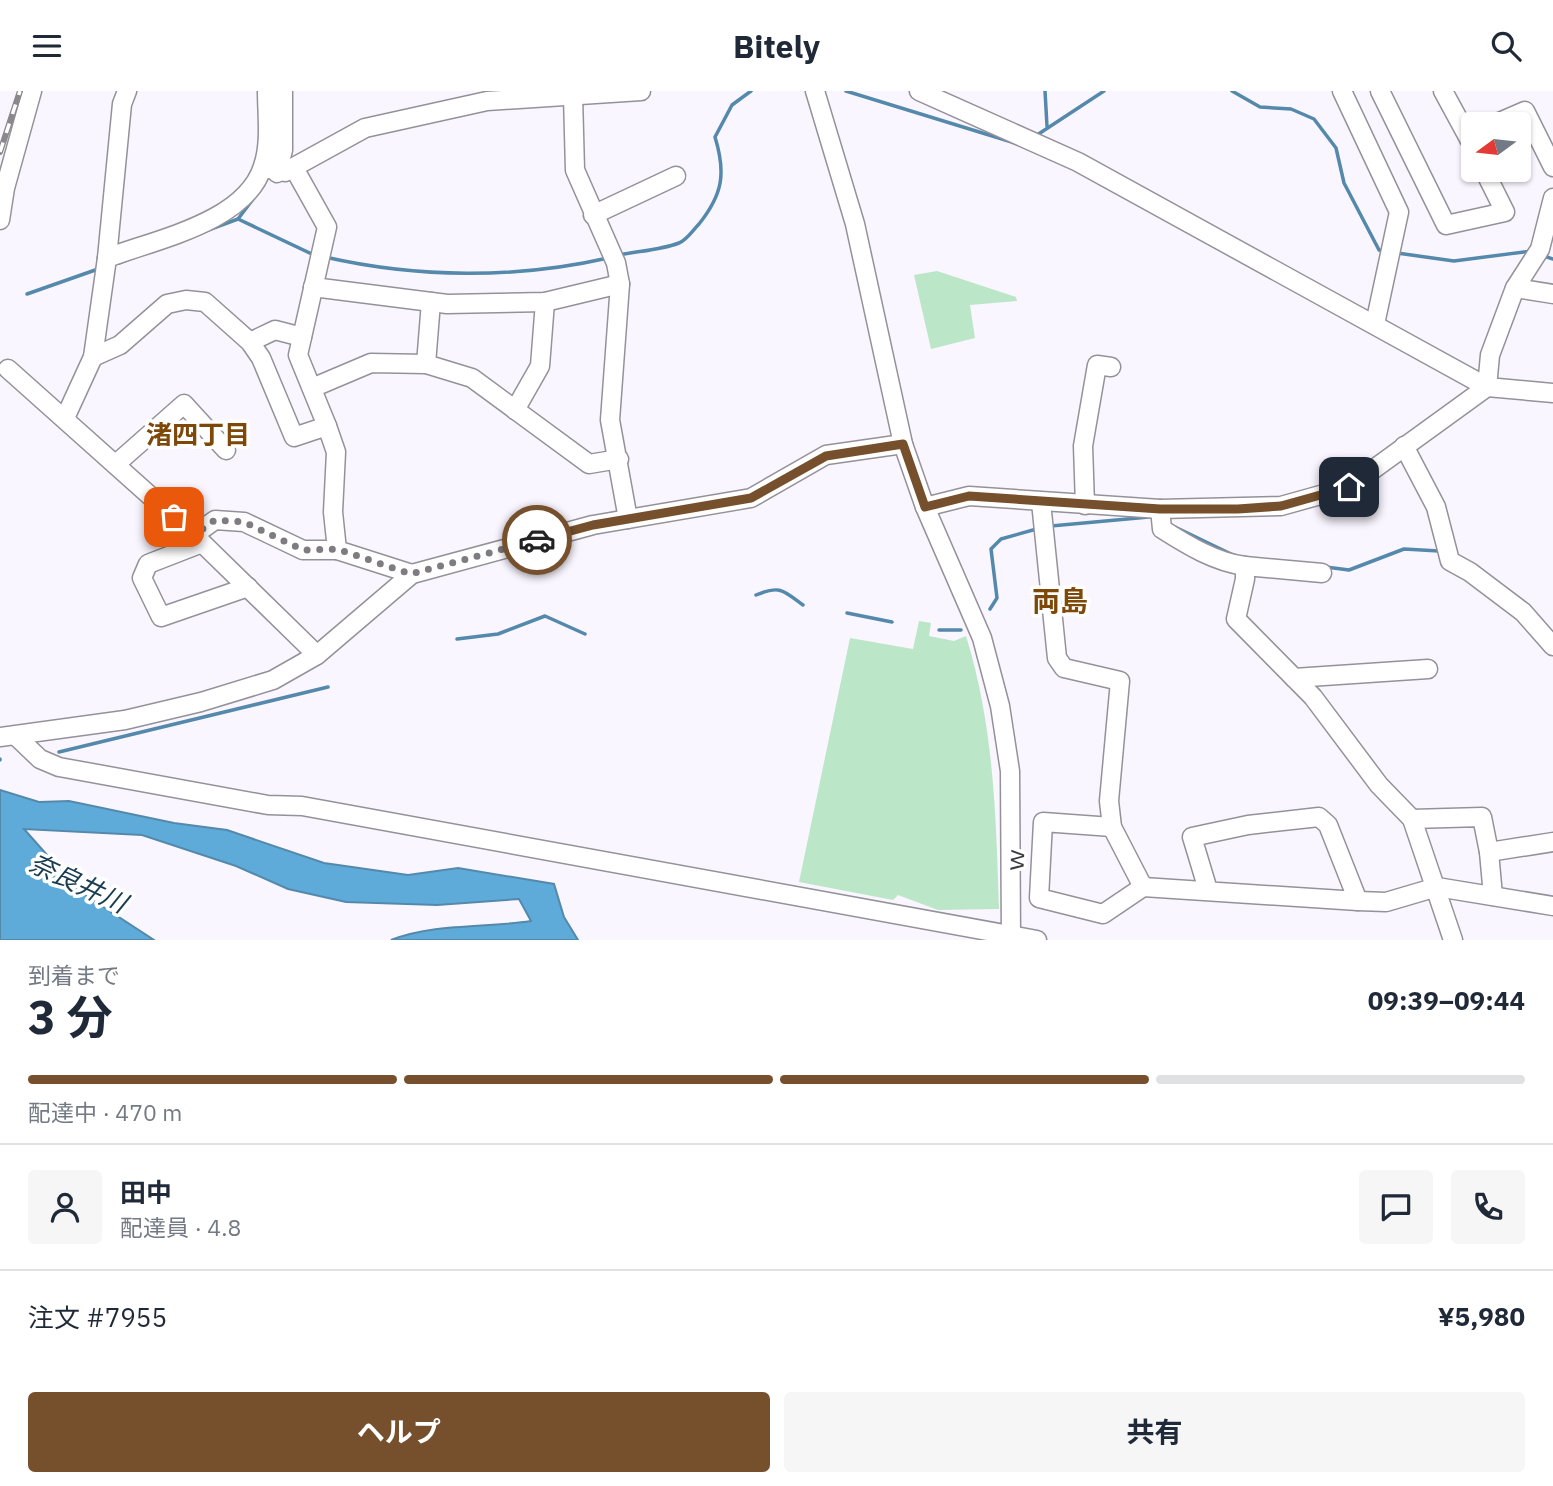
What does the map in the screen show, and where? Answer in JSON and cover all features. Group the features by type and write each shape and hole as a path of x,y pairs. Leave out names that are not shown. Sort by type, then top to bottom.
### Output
{"street":[{"path":"0,220 5,188 32,91"},
{"path":"65,418 93,357 107,257 114,164 127,91"},
{"path":"267,91 275,170 327,227 298,355 335,452 333,512 337,549"},
{"path":"275,170 283,150 283,91"},
{"path":"107,257 224,214 275,170 365,128 486,101 641,91"},
{"path":"815,91 855,224 903,444 925,507 970,605 1000,706 1010,771 1011,937"},
{"path":"919,91 1078,162 1487,387 1553,393"},
{"path":"1375,324 1399,212 1346,98 1380,91 1446,225 1506,212 1490,182"},
{"path":"1443,91 1461,121"},
{"path":"573,96 575,170 616,263 620,284 610,420 628,519"},
{"path":"1531,123 1553,167"},
{"path":"593,215 676,176"},
{"path":"925,507 969,496 1160,509 1281,506 1349,487 1487,387 1490,355 1515,288 1537,252 1553,198"},
{"path":"313,287 431,302 545,302 620,284"},
{"path":"1515,288 1553,294"},
{"path":"93,357 120,345 167,304 186,300 205,302 250,342 261,358 294,437 327,426"},
{"path":"426,364 431,302"},
{"path":"515,410 540,366 545,302"},
{"path":"250,342 275,330 302,337"},
{"path":"312,388 371,363 426,364 472,378 589,464 619,459"},
{"path":"1085,505 1083,446 1097,365 1111,367"},
{"path":"8,369 198,539 317,655"},
{"path":"116,464 184,404 226,450"},
{"path":"8,737 124,720 201,702 272,680 317,655 411,574 593,525 751,498 826,456 903,444"},
{"path":"1404,446 1436,507 1450,561 1470,572 1523,612 1552,645"},
{"path":"1041,502 1057,658 1064,668 1121,681 1109,801 1112,827 1143,887 1386,902 1437,887 1553,906"},
{"path":"1160,509 1162,529 1182,542 1228,563 1322,573"},
{"path":"248,587 161,617 142,578 148,564 198,539 215,520 244,522 303,550 337,549 411,574"},
{"path":"1245,566 1245,579 1236,619 1313,697 1379,785 1412,819 1454,940"},
{"path":"1294,678 1428,669"},
{"path":"8,737 40,759 86,773 268,805 302,806 1037,940"},
{"path":"1208,890 1192,837 1248,825 1320,817 1328,825 1358,901"},
{"path":"1412,819 1482,817 1489,852 1493,896"},
{"name":"ｗ","path":"1112,827 1043,822 1039,898 1103,913 1143,887"},
{"path":"1489,852 1553,842"}],"green space":[{"path":"937,271 1016,297 1017,301 970,305 975,338 931,349 914,275"},
{"path":"919,621 931,623 929,636 954,641 966,636 983,704 988,737 995,805 999,909 938,910 898,895 893,900 799,882 850,638 913,649"}],"water":[{"path":"0,790 39,802 69,801 174,823 227,830 324,863 408,875 458,868 554,884 564,917 578,940 391,940 443,928 531,921 519,899 437,905 346,902 288,889 236,866 142,835 24,829 79,891 154,940 0,940"}],"waterway":[{"path":"619,255 679,243 699,224 713,203 720,183 721,162 715,137 732,105 751,91"},
{"path":"846,91 1015,143"},
{"path":"1045,91 1047,126"},
{"path":"1037,135 1104,91"},
{"path":"1232,91 1260,107 1291,109 1314,119 1336,148 1344,183 1379,250 1386,251"},
{"path":"119,263 238,219 262,187"},
{"path":"238,219 314,255"},
{"path":"1397,253 1454,261 1531,251"},
{"path":"1541,255 1553,259"},
{"path":"325,257 395,269 466,273 538,270 608,258"},
{"path":"27,294 101,268"},
{"path":"1051,526 1149,517"},
{"path":"1175,527 1231,554"},
{"path":"990,609 997,598 991,549 1001,539 1040,528"},
{"path":"1326,567 1349,570 1404,549 1439,551"},
{"path":"756,595 771,590 781,591 803,605"},
{"path":"847,613 892,622"},
{"path":"457,639 498,634 545,616 585,634"},
{"path":"939,630 961,630"},
{"path":"59,752 328,687"}],"railway":[{"path":"0,152 20,91"}],"way so far":[{"path":"174,517 194,535 215,520 244,522 303,550 337,549 411,574 537,540"}],"district":[{"name":"渚四丁目","path":"198,435"},
{"name":"両島","path":"1060,601"}],"route":[{"path":"537,540 593,525 751,498 826,456 903,444 925,507 932,503 969,496 1160,509 1238,509 1281,506 1349,487"}],"water label":[{"name":"奈良井川","path":"78,883"}]}
